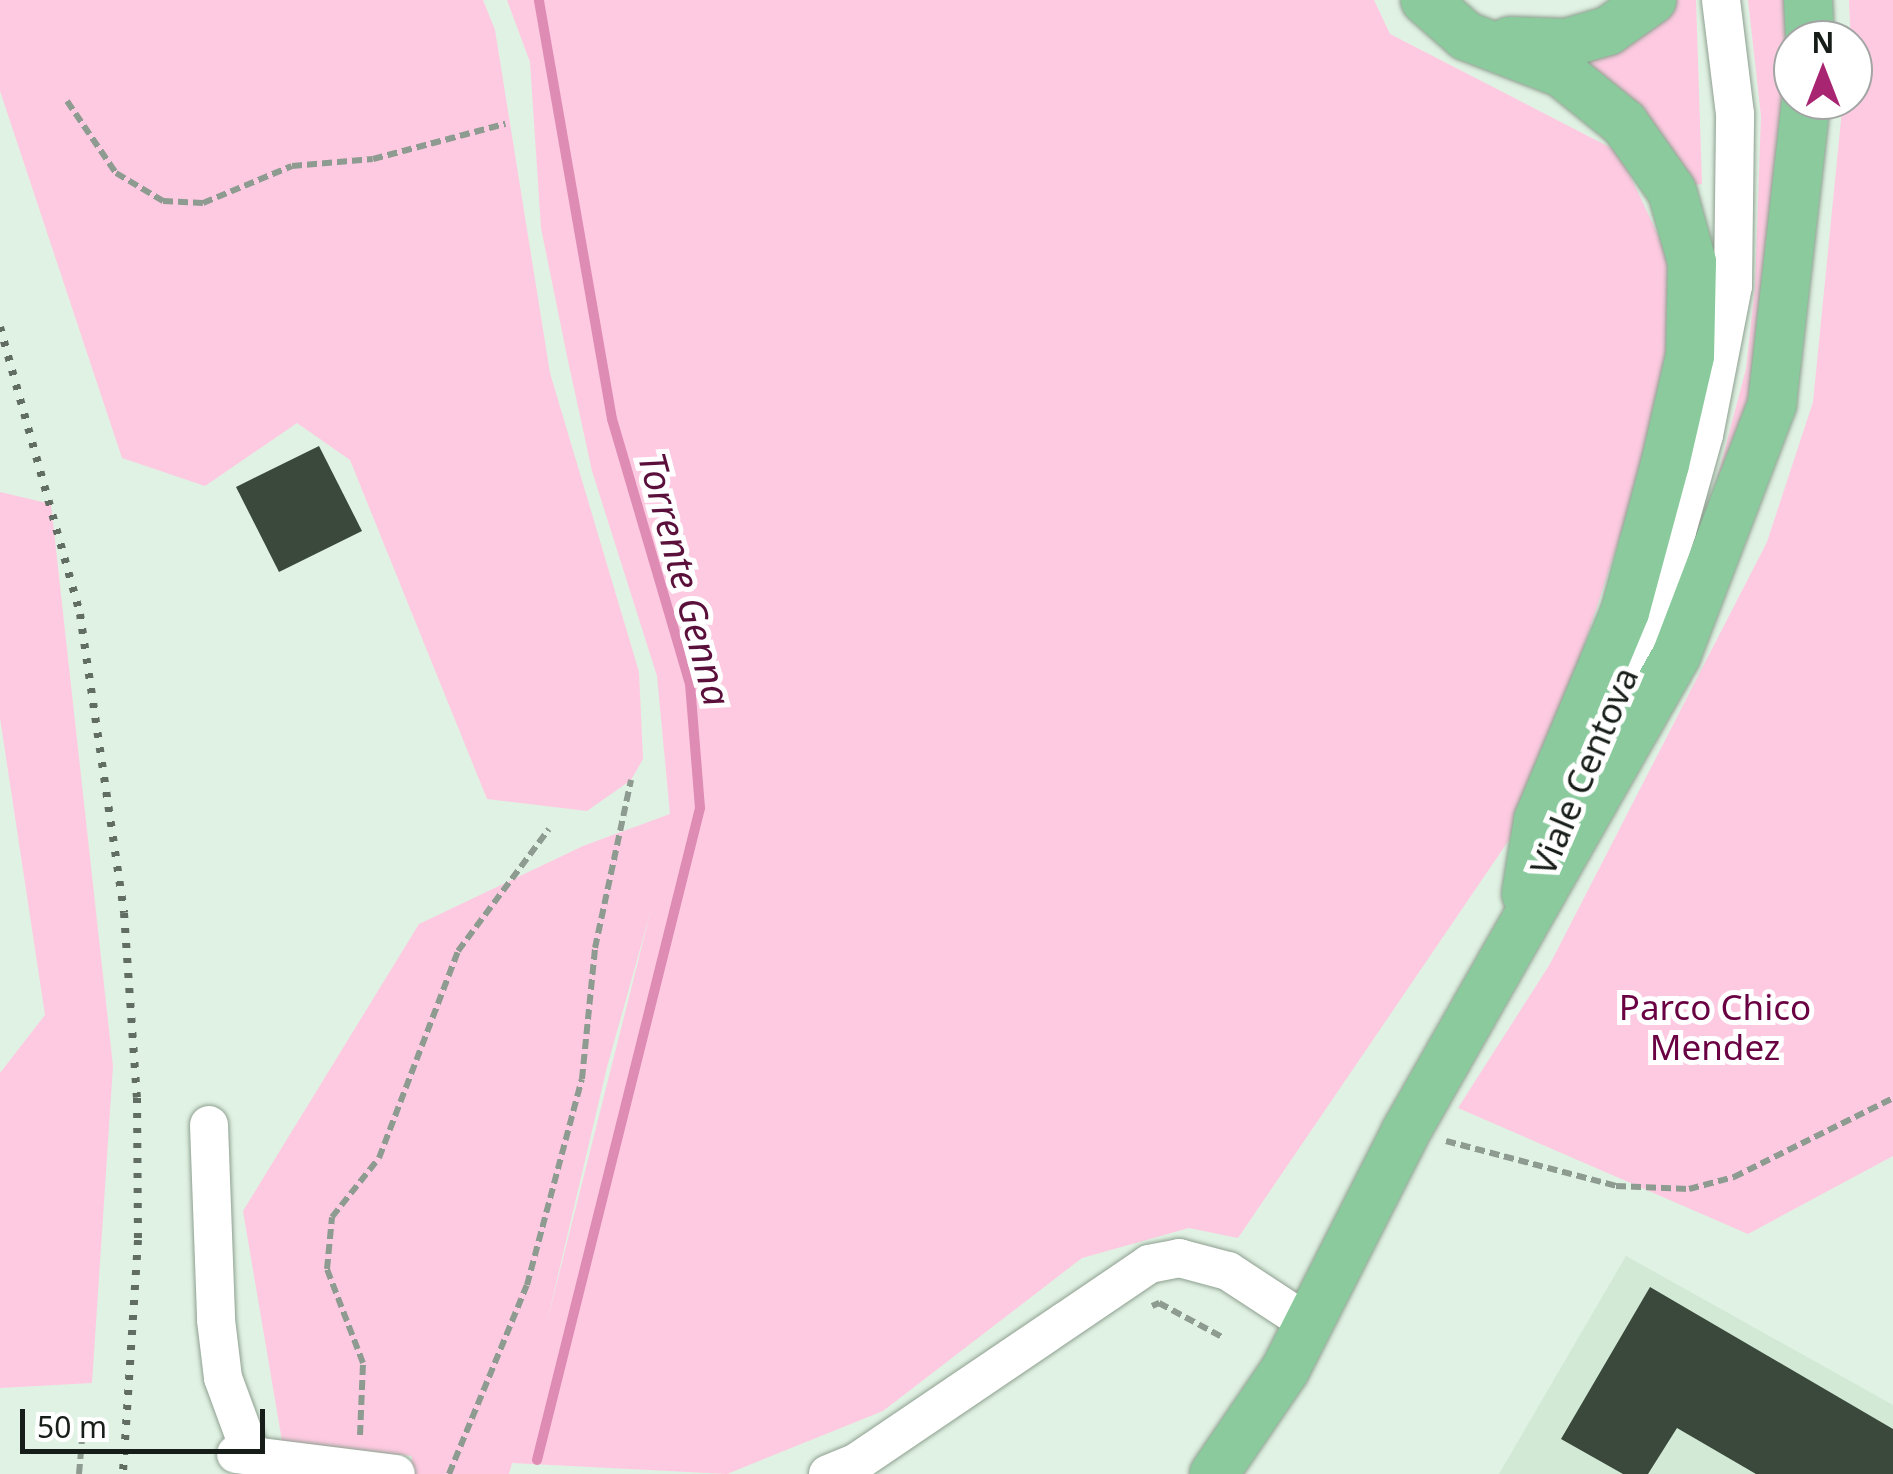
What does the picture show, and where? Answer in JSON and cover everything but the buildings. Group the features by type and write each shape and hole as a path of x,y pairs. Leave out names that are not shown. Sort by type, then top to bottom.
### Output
{"main road":[{"path":"1425,0 1466,36 1562,73 1624,123 1672,192 1692,262 1690,356 1665,464 1625,612 1538,820 1522,922"},
{"path":"1466,36 1566,43 1608,31 1652,0"},
{"path":"1522,922 1676,656 1737,506 1772,404 1804,120"},
{"name":"Viale Centova","path":"1214,1474 1308,1324 1405,1133 1522,922"}],"street":[{"name":"Viale Centova","path":"1522,922 1580,768 1646,630 1704,435 1733,286 1735,114 1721,0"},
{"path":"209,1125 216,1320 223,1378 244,1455 396,1474"},
{"path":"828,1474 857,1462 1149,1264 1180,1258 1228,1271 1308,1324"}],"path":[{"path":"67,101 116,173 164,201 202,203 292,166 373,159 506,124"},
{"path":"449,1474 528,1285 582,1078 595,948 630,780"},
{"path":"358,1471 363,1362 327,1269 332,1217 379,1158 458,951 548,829"},
{"path":"1405,1133 1616,1186 1689,1189 1734,1177 1893,1098"},
{"path":"1142,1310 1159,1303 1224,1338"},
{"path":"78,1474 82,1438"}],"shaded area":[{"path":"1626,1256 1893,1405 1893,1474 1499,1474"}],"green space":[{"path":"0,0 483,0 495,30 550,373 639,672 643,759 631,780 587,811 487,799 350,460 297,423 205,486 122,458 0,91"},
{"path":"507,0 1374,0 1390,34 1619,152 1666,252 1674,339 1638,482 1576,670 1509,840 1238,1238 1189,1228 1082,1258 883,1411 727,1474 512,1463 509,1474 410,1474 412,1456 282,1441 243,1211 419,924 583,846 670,814 657,676 592,471 541,228 530,62","holes":["651,910 546,1326 607,1067"]},
{"path":"1667,0 1696,0 1702,184 1693,185 1580,63"},
{"path":"1748,0 1789,0 1788,20 1773,20 1773,120 1785,120 1784,158 1753,395 1708,513 1746,369 1755,287 1761,116"},
{"name":"Parco Chico Mendez","path":"1849,0 1893,0 1893,1156 1748,1234 1458,1108 1550,964 1767,542 1813,402 1841,120 1873,120 1873,20 1850,20"},
{"path":"0,492 51,504 113,1066 92,1383 0,1388 0,1073 45,1015 0,718"}],"waterway":[{"name":"Torrente Genna","path":"537,1460 700,808 690,684 612,419 539,0"}],"railway":[{"path":"0,327 80,614 124,913 137,1098 138,1240 123,1474"}]}
